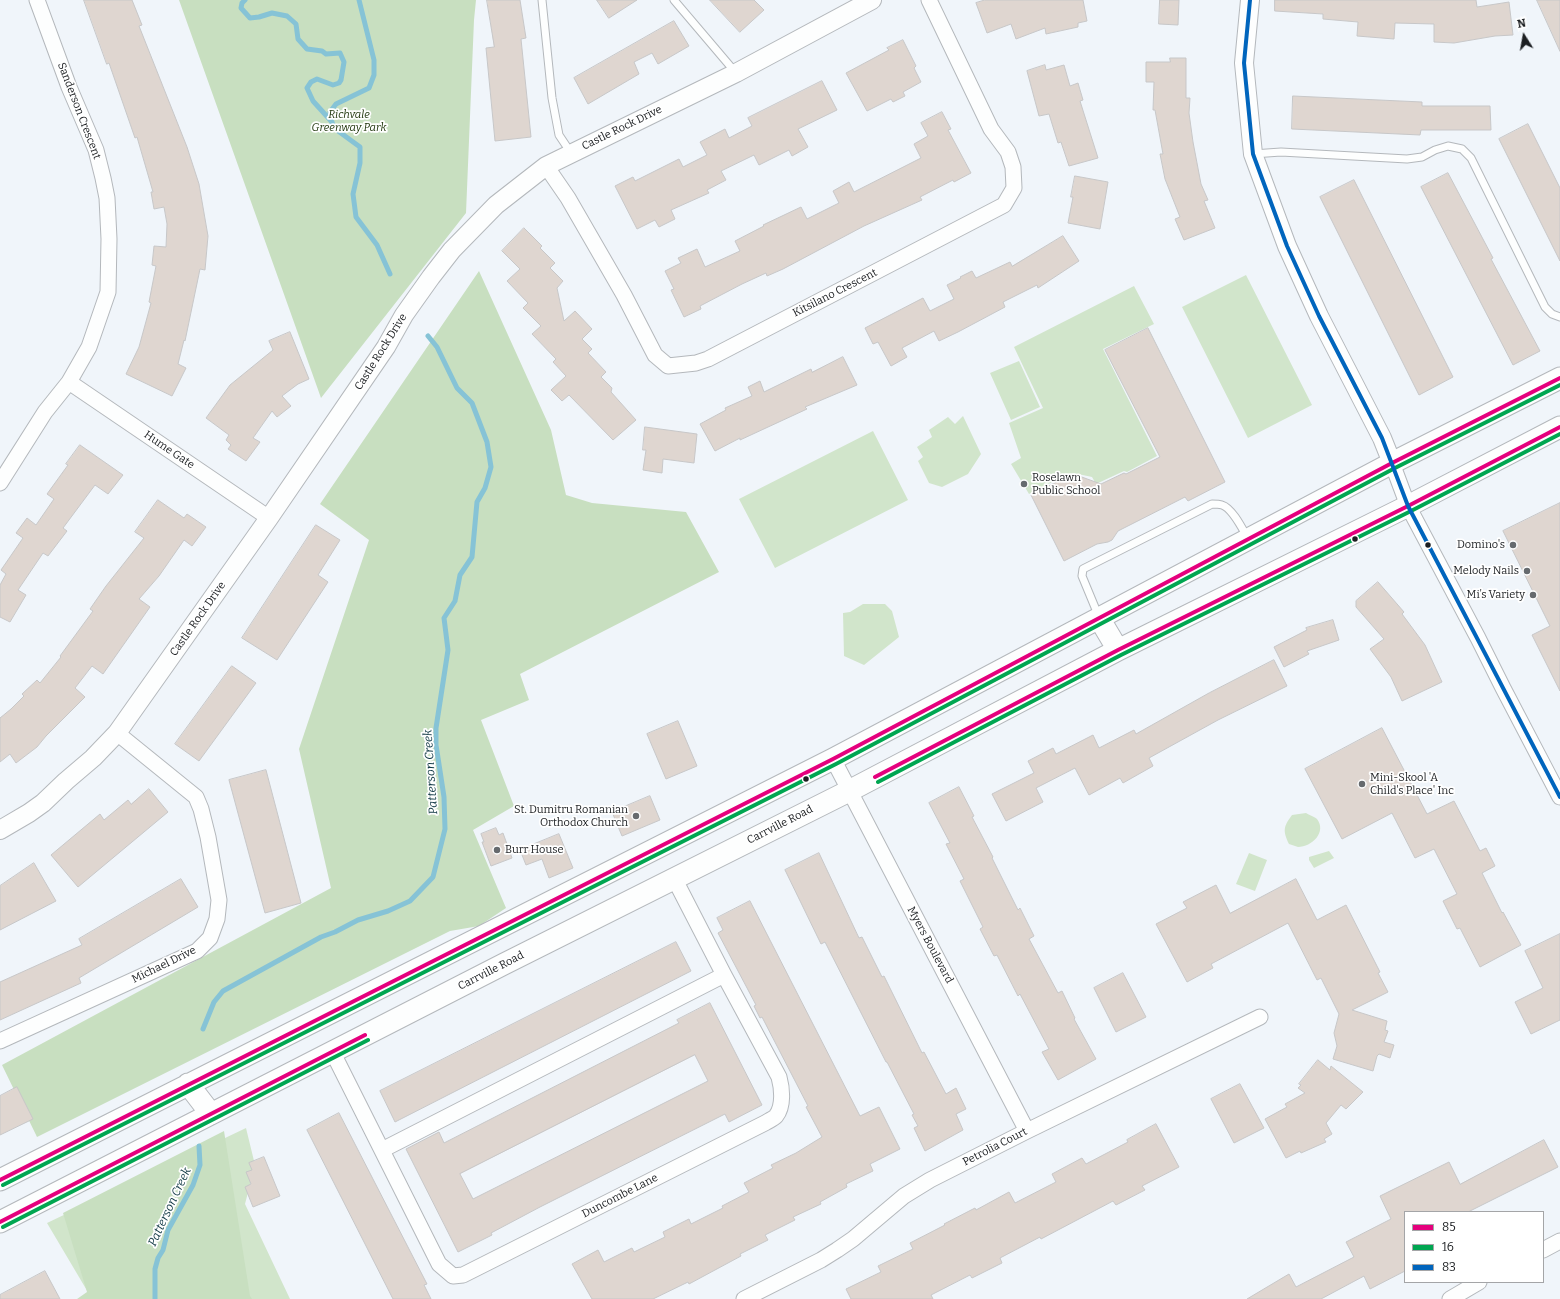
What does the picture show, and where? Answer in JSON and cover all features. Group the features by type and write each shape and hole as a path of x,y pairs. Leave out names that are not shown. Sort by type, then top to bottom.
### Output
{"main road":[{"path":"0,1180 833,759 1392,463 1560,378"},
{"name":"Carrville Road","path":"0,1222 591,920 849,791 1118,650 1408,506 1560,427"},
{"path":"1099,618 1118,650"},
{"path":"575,890 591,920"},
{"path":"188,1084 211,1114"}],"street":[{"name":"Sanderson Crescent","path":"0,483 45,412 69,382 89,347 108,292 109,239 107,198 103,178 96,150 69,87 37,0"},
{"name":"Castle Rock Drive","path":"0,830 30,813 43,803 93,758 117,733 269,518 381,354 404,316 435,271 452,250 496,205 546,166 736,73 872,0"},
{"name":"Kitsilano Crescent","path":"546,166 568,198 624,295 655,355 668,366 696,363 708,358 1004,205 1014,188 1013,167 1008,152 991,129 929,0"},
{"path":"1250,0 1244,63 1253,154 1290,253 1319,316 1382,438 1408,506 1560,797"},
{"name":"Hume Gate","path":"69,382 269,518"},
{"name":"Michael Drive","path":"0,1041 197,951 210,938 217,919 219,900 208,837 196,797 117,733"},
{"name":"Myers Boulevard","path":"833,759 1027,1131"},
{"name":"Duncombe Lane","path":"332,1052 439,1264 453,1276 463,1275 765,1123 776,1116 781,1102 782,1088 779,1077 674,878"},
{"path":"382,1150 724,975"},
{"name":"Petrolia Court","path":"744,1299 821,1260 837,1250 853,1239 904,1196 930,1180 1260,1017"},
{"path":"1544,1249 1560,1241"},
{"path":"1450,1299 1477,1283"}],"lane":[{"path":"542,0 552,98 559,135 571,153"},
{"path":"674,0 736,73"},
{"path":"1253,154 1281,152 1407,159 1422,157 1435,150 1448,146 1462,149 1471,158 1545,307 1552,314 1560,317"},
{"path":"1099,618 1082,576 1083,569 1212,504 1221,504 1228,508 1248,539"}],"green space":[{"name":"Richvale Greenway Park","path":"179,0 476,0 466,213 321,398"},
{"path":"479,271 551,430 566,495 592,503 686,512 719,572 520,674 529,700 481,720 514,806 473,830 506,908 479,926 450,931 37,1137 2,1065 331,888 299,749 369,540 320,504"},
{"path":"1246,275 1312,405 1248,438 1182,307"},
{"path":"1134,286 1154,324 1103,349 1157,456 1127,472 1124,471 1096,484 1092,477 1078,474 1067,479 1064,476 1029,494 1011,464 1021,458 1009,423 1043,408 1014,347"},
{"path":"1019,361 1040,407 1011,420 990,373"},
{"path":"963,416 981,454 968,474 942,487 929,483 918,461 923,457 917,447 932,437 929,430 948,417 955,424"},
{"path":"873,431 908,500 775,568 739,499"},
{"path":"863,604 885,604 892,611 899,637 864,665 844,656 843,613 850,612"},
{"path":"1306,813 1317,819 1320,824 1319,834 1313,842 1303,846 1298,847 1289,844 1285,832 1287,823 1292,815"},
{"path":"1329,851 1334,858 1314,868 1309,860 1309,857"},
{"path":"1249,853 1267,860 1255,891 1236,884"},
{"path":"246,1128 255,1165 245,1204 290,1299 92,1299 47,1223"},
{"path":"224,1131 250,1296 252,1299 77,1299 87,1292 63,1213"}],"building":[{"path":"84,0 132,0 142,25 139,26 187,147 199,184 208,236 205,270 200,269 185,341 184,340 178,364 186,368 172,396 126,374 139,347 151,303 149,302 156,266 152,265 154,246 166,247 167,224 164,207 154,209 151,192 153,192 137,137 135,138 109,63 107,64"},
{"path":"487,0 520,0 526,38 521,39 531,137 495,141 486,48 494,47"},
{"path":"597,0 637,0 609,18"},
{"path":"710,0 754,0 764,10 740,32"},
{"path":"985,0 1083,0 1087,21 1078,23 1078,27 1046,34 1045,28 1016,39 1011,24 987,33 976,3"},
{"path":"1160,0 1179,0 1178,25 1159,24"},
{"path":"1275,0 1476,0 1477,7 1509,2 1513,35 1495,36 1454,43 1434,42 1434,24 1395,23 1394,39 1357,36 1358,22 1323,19 1323,14 1275,11"},
{"path":"1537,0 1560,0 1560,51"},
{"path":"674,21 689,46 658,64 652,53 634,62 639,74 588,104 574,78"},
{"path":"903,40 916,66 914,68 921,82 903,92 905,96 893,102 891,99 867,111 846,73 889,50 887,48"},
{"path":"1170,58 1186,58 1186,98 1190,98 1189,113 1193,142 1201,184 1208,200 1204,201 1215,228 1184,240 1175,219 1180,217 1165,179 1160,154 1163,154 1155,110 1153,110 1154,82 1146,82 1146,62 1170,62"},
{"path":"1045,65 1046,70 1064,65 1070,86 1078,83 1083,100 1080,101 1098,158 1069,166 1061,142 1058,143 1049,114 1039,116 1027,71"},
{"path":"822,81 837,110 798,129 808,147 792,156 789,150 759,165 754,155 721,171 726,180 707,190 709,193 671,210 675,219 659,227 655,220 637,229 615,186 633,177 635,181 679,159 683,167 707,155 700,142 725,129 729,138 752,126 748,118"},
{"path":"1293,96 1422,102 1422,106 1490,106 1491,130 1421,130 1420,135 1292,129"},
{"path":"942,112 951,129 948,130 971,173 954,182 953,180 920,197 922,200 864,226 783,269 767,276 766,273 742,284 700,306 701,309 684,317 671,290 674,289 665,271 681,263 678,258 697,249 705,267 740,251 735,241 764,226 763,225 801,207 807,219 839,203 833,191 849,182 854,192 921,158 914,144 928,136 921,123"},
{"path":"1528,124 1560,188 1560,261 1499,139"},
{"path":"1448,173 1493,258 1491,259 1540,351 1513,365 1421,187"},
{"path":"1075,176 1108,182 1100,229 1068,223"},
{"path":"1354,180 1453,377 1419,395 1320,197"},
{"path":"524,228 542,246 540,248 555,263 550,268 563,281 557,288 564,321 575,311 592,329 582,339 592,349 588,353 606,372 601,377 612,388 611,392 636,420 613,440 569,395 562,401 551,390 566,376 553,362 556,359 532,334 541,326 523,308 528,303 507,281 520,269 502,251"},
{"path":"1063,236 1079,261 1038,288 1037,285 1003,302 1005,307 939,341 934,331 902,348 907,357 891,366 878,342 873,344 865,328 923,298 930,311 954,299 947,285 961,278 960,277 972,271 976,278 1010,262 1012,266"},
{"path":"1148,328 1225,482 1188,501 1185,497 1118,531 1112,540 1097,544 1064,561 1031,495 1064,478 1066,482 1079,476 1101,484 1124,473 1126,474 1160,457 1105,350"},
{"path":"290,332 309,379 298,384 282,396 291,406 277,417 272,411 253,438 260,442 246,461 228,449 231,445 226,440 229,435 206,418 230,385 273,350 269,341"},
{"path":"843,357 857,385 805,407 807,409 740,440 740,438 715,451 700,424 726,410 725,408 752,396 748,387 760,381 764,392 811,369 812,372"},
{"path":"645,427 697,434 694,463 663,459 662,473 643,470 646,450 643,450"},
{"path":"80,445 123,475 108,494 95,485 63,528 67,531 48,556 43,553 18,590 26,595 10,622 0,617 0,585 6,574 1,570 23,538 16,533 27,518 36,525 54,499 47,494 68,465 66,464"},
{"path":"158,500 184,518 187,514 206,527 192,546 184,540 159,576 139,599 150,607 103,674 92,666 75,688 85,697 37,747 16,763 10,754 0,762 0,718 24,696 22,694 37,680 40,683 61,657 60,656 93,611 90,609 106,586 144,538 135,532"},
{"path":"1560,503 1560,691 1532,635 1550,626 1503,531"},
{"path":"316,525 340,540 318,575 328,582 277,660 242,638"},
{"path":"1378,582 1404,612 1402,614 1425,645 1442,682 1402,701 1391,677 1370,649 1384,639 1356,607 1356,601"},
{"path":"1333,620 1339,640 1307,651 1309,654 1284,667 1274,647 1307,630 1306,628"},
{"path":"1274,660 1287,686 1218,720 1149,758 1153,766 1123,783 1120,778 1089,795 1075,768 1036,788 1043,802 1006,821 992,794 1034,773 1028,761 1053,748 1056,754 1093,735 1099,748 1134,730 1136,734 1209,693"},
{"path":"232,666 256,683 199,761 175,744"},
{"path":"678,721 697,766 666,779 647,734"},
{"path":"1382,728 1427,814 1454,801 1480,851 1486,848 1495,866 1482,873 1502,913 1503,912 1521,945 1480,967 1460,928 1457,929 1443,901 1457,894 1434,849 1415,858 1392,813 1342,839 1305,769"},
{"path":"266,770 301,903 265,913 229,780"},
{"path":"959,787 974,816 972,817 1018,910 1020,908 1034,936 1029,939 1058,993 1062,991 1075,1018 1074,1019 1096,1059 1058,1080 1042,1052 1049,1049 1020,994 1018,996 997,955 994,956 980,929 983,927 960,881 964,879 946,844 950,843 929,803"},
{"path":"149,789 168,812 78,887 51,855 100,814 104,820 128,800 131,804"},
{"name":"St. Dumitru Romanian Orthodox Church","path":"650,796 660,820 622,836 612,812"},
{"name":"Burr House","path":"496,828 499,835 503,833 512,858 491,866 482,842 484,842 481,834"},
{"path":"559,834 573,868 549,878 542,859 526,865 520,850"},
{"path":"819,853 859,938 862,937 882,977 884,976 922,1053 924,1052 946,1094 956,1088 966,1109 956,1114 963,1130 925,1151 914,1128 918,1126 912,1115 914,1114 825,942 821,944 785,870"},
{"path":"34,863 56,901 0,930 0,886"},
{"path":"181,879 198,907 79,978 81,983 0,1020 0,982 82,945 79,939"},
{"path":"1296,879 1317,920 1346,905 1380,972 1378,973 1388,992 1352,1010 1387,1021 1385,1030 1388,1031 1384,1042 1394,1045 1390,1058 1379,1054 1377,1056 1373,1071 1333,1059 1337,1046 1334,1033 1339,1014 1321,978 1317,980 1288,923 1211,964 1213,968 1187,982 1156,924 1187,908 1183,902 1216,885 1230,913"},
{"path":"750,901 860,1116 879,1107 900,1149 870,1164 873,1171 846,1184 847,1187 820,1202 821,1204 793,1217 795,1220 765,1235 768,1240 740,1254 741,1256 689,1284 688,1282 653,1299 592,1299 572,1264 598,1250 604,1262 632,1248 634,1252 665,1237 663,1232 689,1219 691,1224 723,1208 722,1206 749,1192 744,1183 773,1168 771,1165 796,1153 822,1137 806,1107 808,1106 762,1017 760,1018 754,1006 756,1005 718,933 723,930 717,918"},
{"path":"1560,934 1560,1020 1531,1034 1515,1002 1543,988 1525,951"},
{"path":"676,942 691,971 395,1122 380,1091"},
{"path":"1123,973 1146,1017 1116,1032 1094,988"},
{"path":"710,1003 762,1105 729,1122 725,1114 540,1207 491,1233 492,1235 458,1252 406,1149 439,1132 444,1143 679,1023 677,1020","holes":["695,1055 708,1081 473,1199 460,1174"]},
{"path":"1318,1060 1330,1070 1331,1066 1363,1092 1346,1109 1341,1105 1326,1123 1332,1134 1324,1139 1326,1142 1301,1153 1300,1151 1286,1158 1265,1119 1287,1107 1285,1104 1305,1093 1298,1088 1301,1085 1299,1084"},
{"path":"1240,1084 1264,1128 1234,1143 1211,1099"},
{"path":"17,1087 33,1119 0,1135 0,1096"},
{"path":"339,1113 427,1284 424,1285 431,1299 393,1299 307,1130"},
{"path":"1156,1124 1179,1167 1142,1186 1145,1190 1116,1205 1113,1201 1041,1239 1040,1237 1000,1258 1002,1263 972,1278 970,1275 931,1295 933,1299 851,1299 846,1289 881,1272 878,1266 913,1249 910,1243 975,1208 976,1210 1009,1192 1015,1203 1056,1182 1052,1174 1082,1158 1086,1164 1128,1142 1127,1140"},
{"path":"1544,1140 1558,1167 1470,1211 1404,1211 1404,1272 1370,1289 1364,1276 1321,1299 1247,1299 1289,1274 1296,1287 1354,1257 1346,1242 1391,1219 1380,1196 1449,1162 1460,1184"},
{"path":"264,1157 280,1196 253,1207 245,1187 251,1184 246,1172 252,1170 249,1163"},
{"path":"45,1271 60,1299 0,1299 0,1295"}],"waterway":[{"name":"Patterson Creek","path":"245,0 242,3 241,8 250,18 272,13 287,16 296,24 298,39 307,49 322,51 326,54 340,53 344,62 341,80 339,83 333,85 317,79 311,82 307,88 313,101 332,122 334,128 360,147 360,163 353,194 356,217 377,245 390,274"},
{"path":"331,121 330,112 336,104 369,88 374,75 374,60 359,0"},
{"name":"Patterson Creek","path":"203,1029 214,1002 223,991 321,937 335,932 358,920 388,911 410,901 433,877 445,829 444,797 436,745 436,728 448,650 444,618 455,601 460,575 472,557 477,502 485,488 491,467 487,442 472,403 457,388 437,347 428,336"},
{"name":"Patterson Creek","path":"155,1299 155,1269 158,1258 163,1250 168,1230 193,1185 200,1165 199,1146"}],"transit line":[{"name":"83","path":"1250,0 1244,63 1253,154 1287,246 1319,316 1382,438 1408,506 1560,797"},
{"name":"85","path":"0,1180 833,759 1392,463 1560,378"},
{"name":"16","path":"3,1185 836,764 1395,468 1560,385"},
{"name":"85","path":"875,777 1118,650 1408,506 1560,427"},
{"name":"16","path":"878,782 1121,655 1411,511 1560,434"},
{"name":"85","path":"0,1222 365,1035"},
{"name":"16","path":"3,1227 368,1040"}],"place":[{"name":"Roselawn Public School","path":"1024,484"},
{"name":"Domino's","path":"1513,545"},
{"name":"Melody Nails","path":"1527,571"},
{"name":"Mi’s Variety","path":"1533,595"},
{"name":"Mini-Skool 'A Child's Place' Inc","path":"1362,784"},
{"name":"St. Dumitru Romanian Orthodox Church","path":"636,816"},
{"name":"Burr House","path":"497,850"}]}
